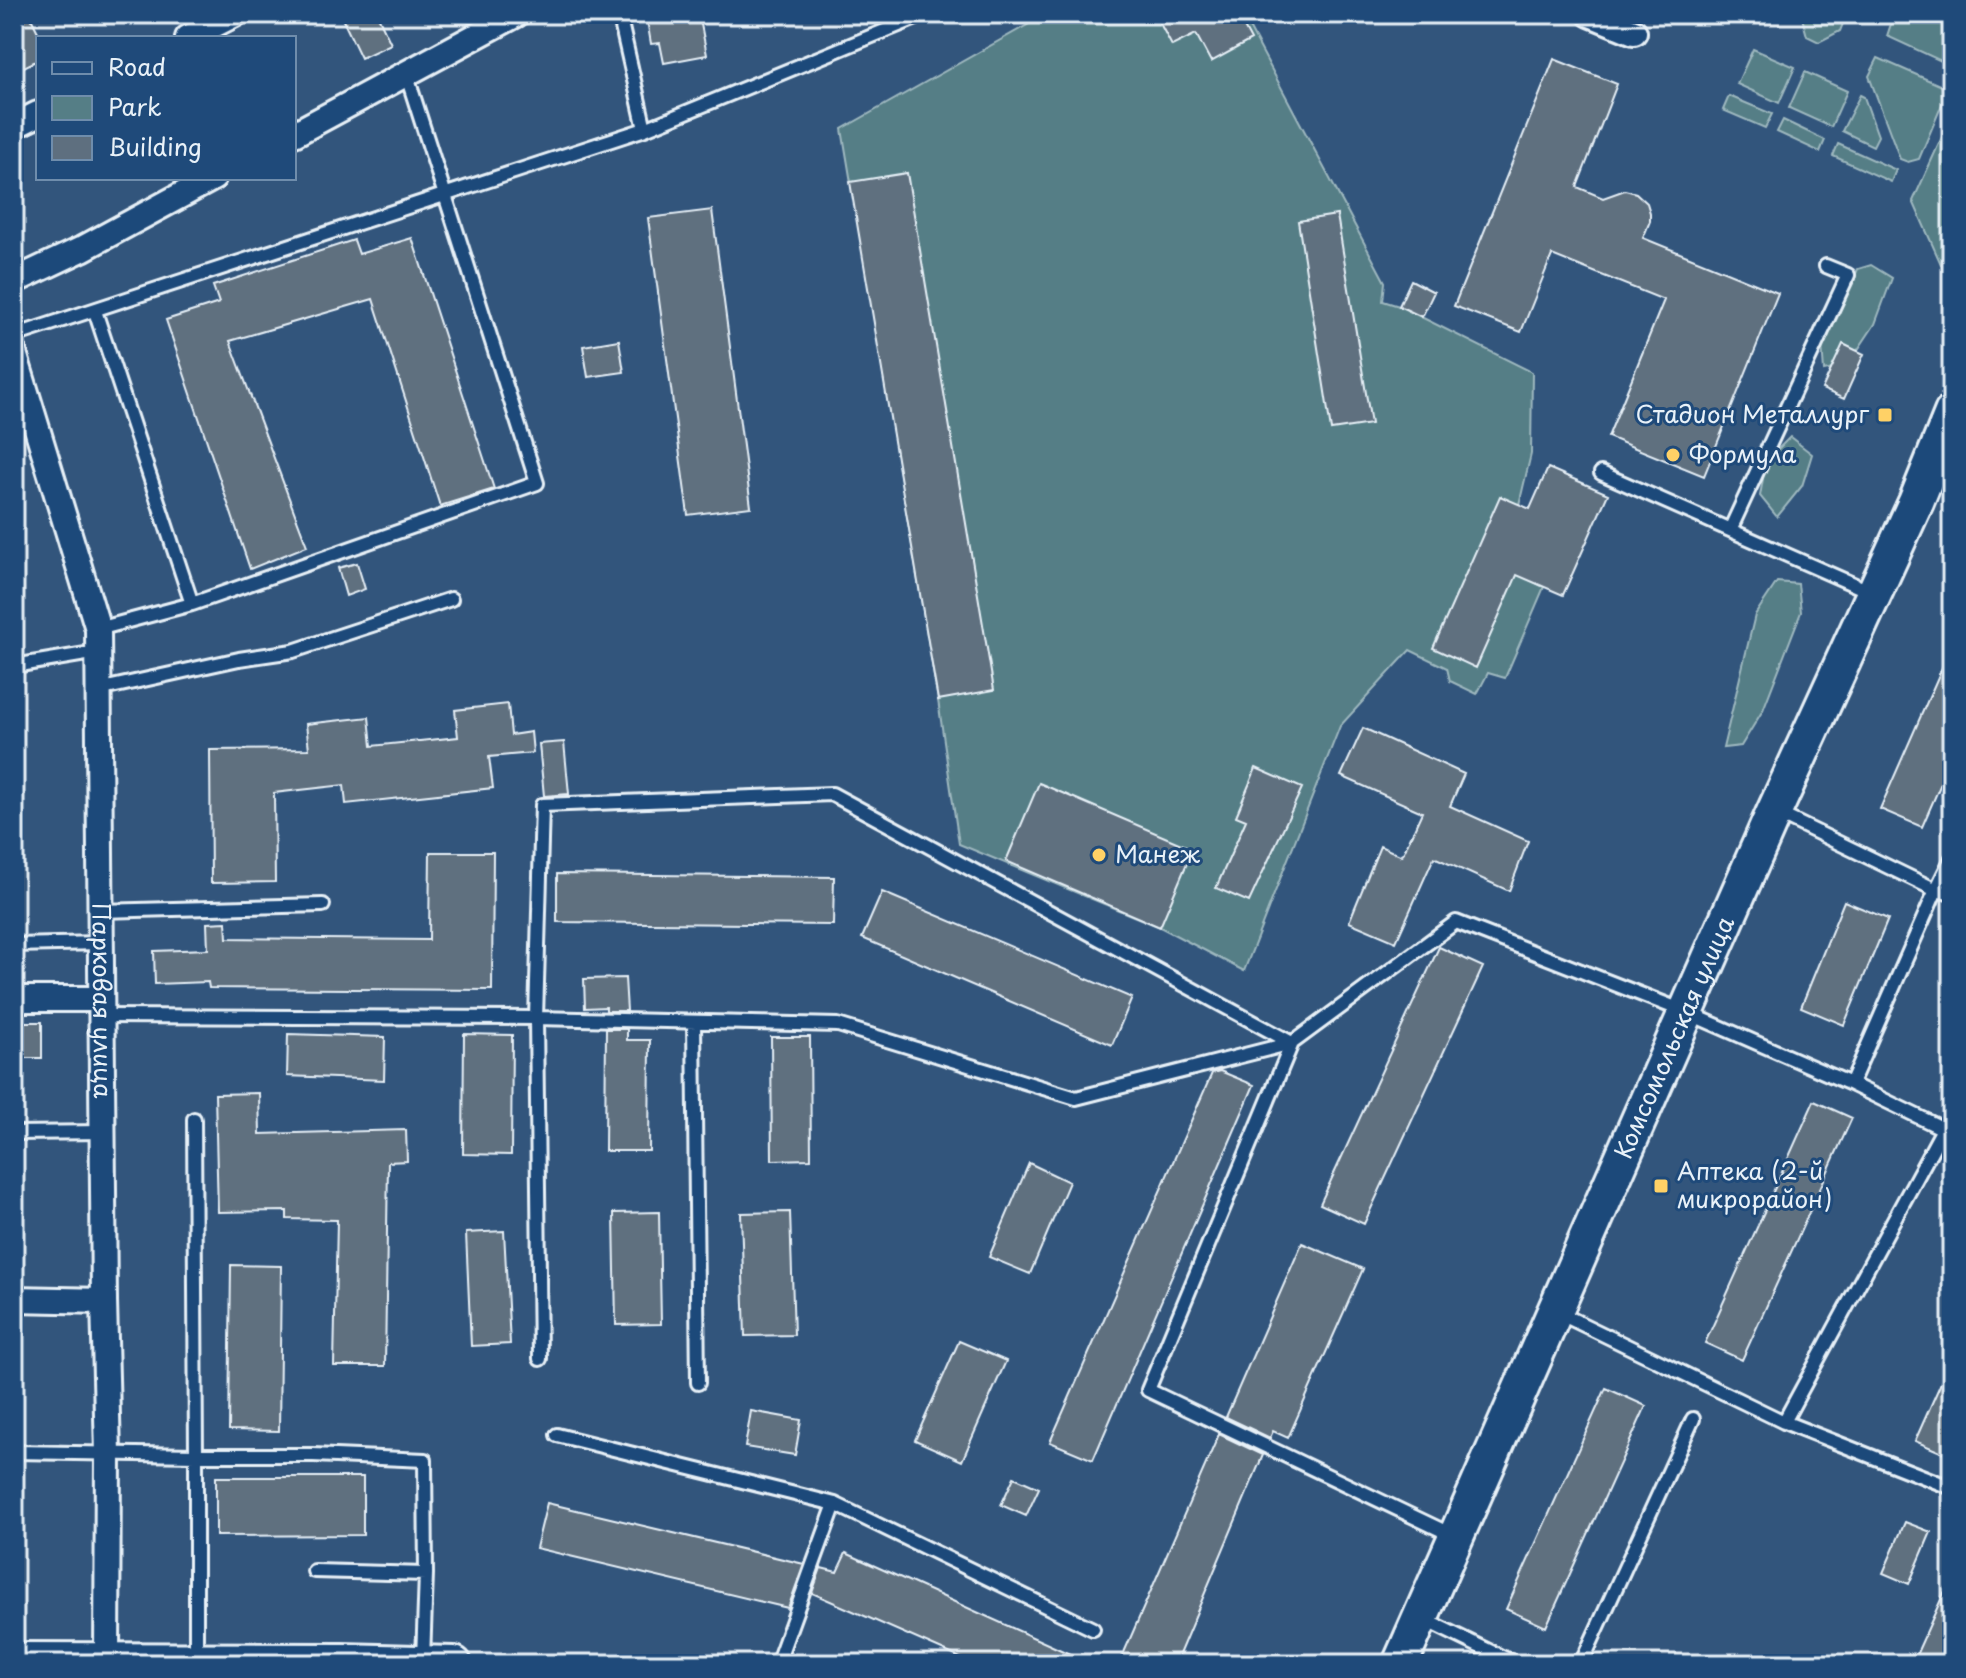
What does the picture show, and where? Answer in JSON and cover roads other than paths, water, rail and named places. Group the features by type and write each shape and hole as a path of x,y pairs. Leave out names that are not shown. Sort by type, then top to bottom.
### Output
{"main road":[{"name":"Комсомольская улица","path":"1400,1664 1774,812 1916,502 1952,413"},
{"path":"14,1660 438,1663"}],"street":[{"path":"192,36 235,14"},
{"path":"296,133 517,14"},
{"path":"1590,14 1634,32"},
{"path":"14,126 36,115"},
{"path":"14,281 82,249 209,180"},
{"name":"Парковая улица","path":"14,353 98,641 108,1454 97,1661"},
{"path":"14,999 101,1008"},
{"path":"14,1299 104,1301"}],"lane":[{"path":"619,14 645,129"},
{"path":"14,336 645,129 926,14"},
{"path":"14,666 98,641 192,604 537,483 406,73"},
{"path":"1730,530 1848,275 1826,266"},
{"path":"95,311 192,604"},
{"path":"1601,473 1874,593"},
{"path":"98,690 239,659 293,651 451,599"},
{"path":"540,1359 536,1018 542,805 832,794 1292,1043"},
{"path":"1774,812 1936,890 1952,894"},
{"path":"1851,1084 1952,858"},
{"path":"100,911 323,905"},
{"path":"101,1008 838,1025 1076,1098 1292,1043 1456,922 1686,1012 1851,1084 1948,1131 1784,1422"},
{"path":"14,945 100,943"},
{"path":"694,1022 698,1383"},
{"path":"1292,1043 1148,1390 1454,1536"},
{"path":"194,1119 196,1660"},
{"path":"14,1133 104,1132"},
{"path":"1554,1311 1784,1422 1952,1488"},
{"path":"1581,1664 1693,1419"},
{"path":"557,1435 835,1504 1093,1629"},
{"path":"14,1452 313,1455 425,1460 426,1574 438,1663"},
{"path":"777,1664 835,1504"},
{"path":"314,1571 426,1574"},
{"path":"1420,1618 1516,1664"}],"place":[{"name":"Стадион Металлург","path":"1885,415"},
{"name":"Формула","path":"1673,455"},
{"name":"Манеж","path":"1099,855"},
{"name":"Аптека (2-й микрорайон)","path":"1661,1186"}]}
